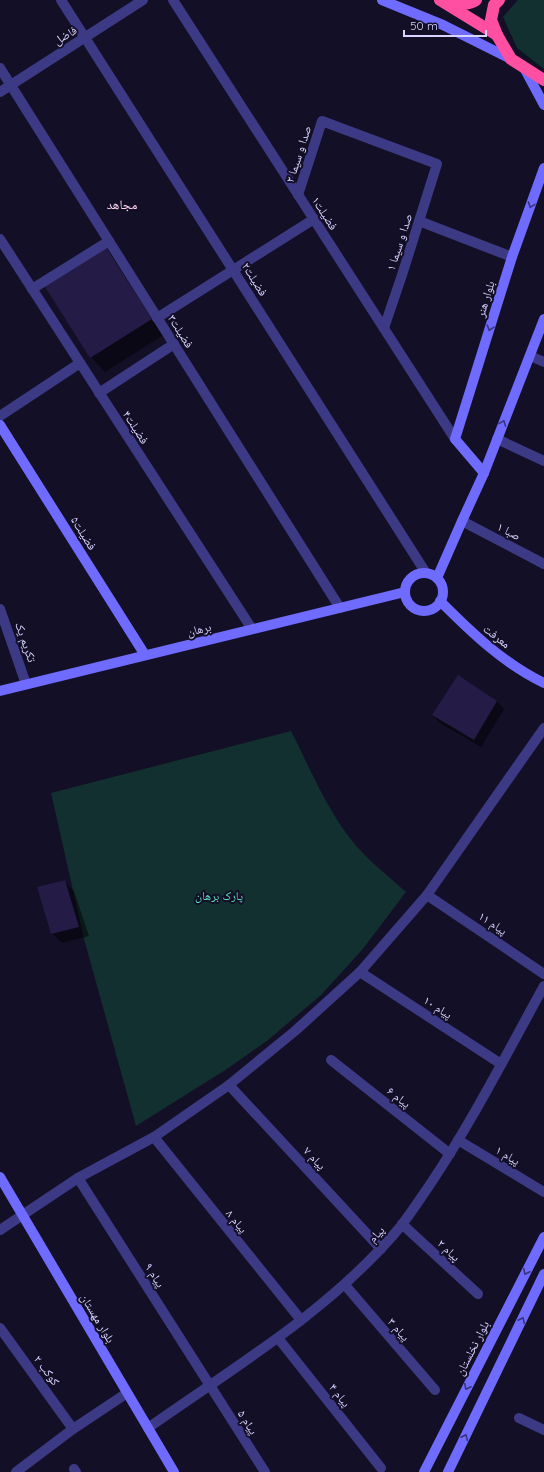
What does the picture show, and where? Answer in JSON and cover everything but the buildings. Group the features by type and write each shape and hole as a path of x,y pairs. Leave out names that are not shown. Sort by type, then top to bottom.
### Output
{"highway":[{"path":"440,0 497,35"},
{"path":"450,0 464,4 476,0"},
{"path":"498,0 494,4 491,20 497,35 511,58 544,80"}],"street":[{"name":"فضیلت۲","path":"61,0 426,573"},
{"name":"فاضل","path":"0,92 143,0"},
{"name":"فضیلت۱","path":"174,0 455,439"},
{"path":"382,0 443,24 511,58"},
{"path":"523,66 544,105"},
{"name":"فضیلت۳","path":"0,68 340,608"},
{"name":"صدا و سیما ۲","path":"298,194 322,121"},
{"name":"صدا و سیما ۱","path":"322,121 437,164 384,328"},
{"name":"بلوار هنر","path":"455,439 512,257 544,168"},
{"path":"158,318 314,218"},
{"path":"420,220 512,257"},
{"name":"فضیلت۴","path":"0,239 252,629"},
{"path":"32,288 109,241"},
{"path":"437,578 484,473 544,320"},
{"path":"99,393 174,344"},
{"path":"530,356 544,362"},
{"path":"0,416 80,363"},
{"name":"فضیلت۵","path":"0,425 145,655"},
{"path":"455,439 484,473"},
{"path":"497,439 544,461"},
{"name":"صبا ۱","path":"462,520 544,564"},
{"path":"419,573 426,573 437,578 442,587 443,596 437,607 431,610 419,611 408,604 405,592 406,586 414,576 419,573"},
{"name":"برهان","path":"0,691 405,592"},
{"name":"معرفت","path":"440,601 472,633 525,674 544,683"},
{"name":"تکریم یک","path":"0,609 26,684"},
{"path":"0,1230 78,1178 154,1137 229,1085 295,1031 360,972 427,895 544,728"},
{"name":"پیام ۱۱","path":"427,895 544,974"},
{"name":"پیام ۱۰","path":"360,972 501,1064"},
{"name":"پیام","path":"148,1428 278,1338 345,1285 381,1249 402,1224 450,1154 544,986"},
{"name":"پیام ۶","path":"331,1060 450,1154"},
{"name":"پیام ۷","path":"229,1085 381,1249"},
{"name":"پیام ۸","path":"154,1137 301,1320"},
{"name":"پیام ۱","path":"458,1140 544,1192"},
{"name":"بلوار مهستان","path":"0,1177 174,1472"},
{"name":"پیام ۹","path":"78,1178 209,1385"},
{"name":"پیام ۲","path":"402,1224 478,1294"},
{"name":"بلوار نخلستان","path":"424,1472 541,1252 544,1237"},
{"path":"448,1472 544,1274"},
{"name":"پیام ۳","path":"345,1285 435,1390"},
{"name":"کوکب ۲","path":"0,1328 73,1429"},
{"name":"پیام ۴","path":"278,1338 381,1468"},
{"name":"پیام ۵","path":"209,1385 265,1472"},
{"path":"16,1472 73,1429 128,1393"},
{"path":"519,1418 544,1430"}],"green space":[{"path":"518,0 544,0 544,69 517,48 503,17"},
{"name":"پارک برهان","path":"291,731 323,795 341,826 368,858 406,892 362,950 321,995 268,1040 227,1069 136,1126 84,939 51,793"}],"district":[{"name":"مجاهد","path":"122,204"}]}
